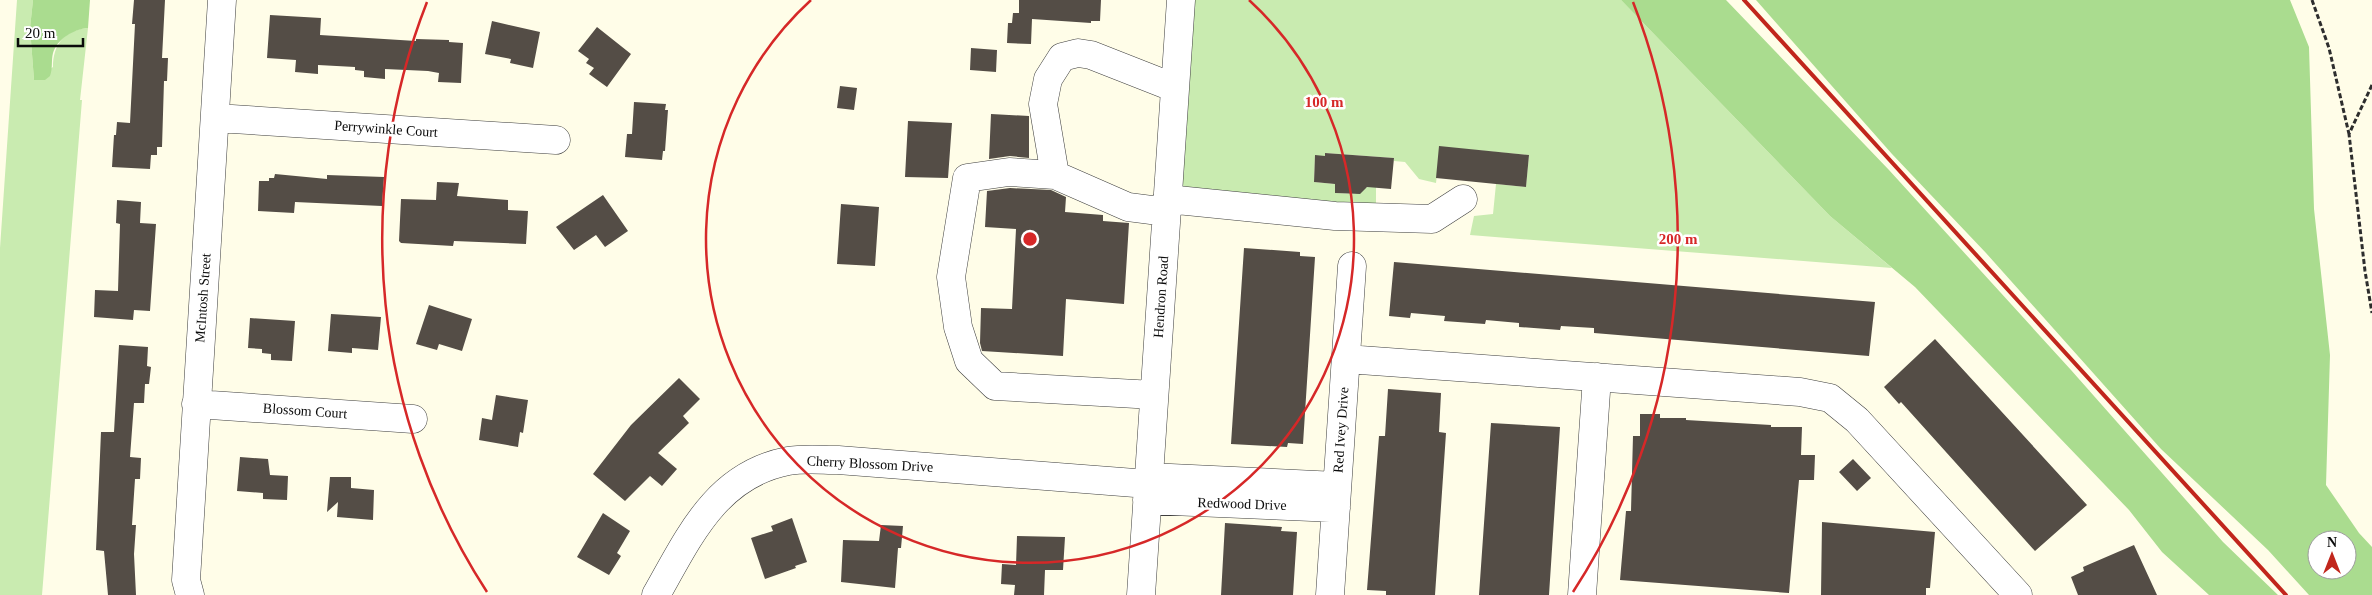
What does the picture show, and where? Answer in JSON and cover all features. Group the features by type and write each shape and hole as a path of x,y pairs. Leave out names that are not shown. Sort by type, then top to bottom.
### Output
{"street":[{"name":"McIntosh Street","path":"190,595 186,580 222,0"},
{"name":"Hendron Road","path":"1141,595 1181,0"},
{"path":"1055,175 1044,104 1048,79 1062,57 1078,53 1091,55 1175,88"},
{"name":"Perrywinkle Court","path":"216,118 556,140"},
{"path":"1154,395 995,386 969,361 958,327 951,277 967,178 1009,172 1055,175 1128,207 1167,205 1335,216 1432,219 1463,199"},
{"name":"Red Ivey Drive","path":"1330,595 1352,266"},
{"path":"1346,359 1800,392 1830,398 1858,420 2018,595"},
{"path":"1582,595 1597,377"},
{"name":"Blossom Court","path":"196,404 413,419"},
{"name":"Cherry Blossom Drive","path":"656,595 692,532 706,512 723,494 754,472 788,461 838,460 1148,487"},
{"name":"Redwood Drive","path":"1148,487 1337,497"}],"path":[{"path":"2312,0 2329,48 2349,134 2364,271 2372,314"},
{"path":"2349,134 2372,85"}],"green space":[{"path":"17,0 33,0 30,28 34,80 53,67 55,52 66,35 88,28 80,100 82,100 42,595 0,595 0,248"},
{"path":"33,0 90,0 88,28 72,33 58,43 53,53 50,76 45,80 34,80 30,28"},
{"path":"1191,0 1621,0 1830,216 1892,268 1470,235 1474,216 1493,214 1496,184 1526,187 1529,155 1440,147 1436,183 1419,179 1405,162 1394,161 1394,158 1325,153 1325,156 1315,156 1314,182 1335,184 1335,193 1355,194 1367,187 1376,187 1376,204 1177,196"},
{"path":"1621,0 1726,0 1889,170 2071,370 2223,542 2278,595 2209,595 2162,552 2129,510 1915,287 1830,216"},
{"path":"1756,0 2290,0 2309,47 2314,209 2330,355 2326,485 2357,530 2307,530 2307,580 2357,580 2357,530 2372,547 2372,595 2309,595 2268,550 2161,449 1986,253 1892,154"}],"building":[{"path":"134,0 165,0 162,58 168,58 167,81 164,81 162,147 157,147 157,155 151,155 150,169 112,167 114,135 116,135 117,122 130,123 135,24 132,24"},
{"path":"1019,0 1101,0 1100,21 1091,21 1091,23 1032,19 1031,44 1007,43 1008,23 1012,23 1013,13 1019,13"},
{"path":"270,15 321,18 320,35 416,41 416,39 449,40 449,42 463,43 461,83 438,82 439,73 428,71 385,69 385,79 364,77 364,71 355,70 355,67 318,65 318,74 295,72 296,60 267,58"},
{"path":"492,21 540,32 533,68 510,63 511,59 485,54"},
{"path":"597,27 631,54 607,87 589,74 594,68 586,63 589,59 578,51"},
{"path":"971,48 997,50 996,72 970,70"},
{"path":"840,86 857,88 854,110 837,108"},
{"path":"634,102 666,104 665,110 668,110 665,151 663,151 662,160 625,157 627,134 632,134"},
{"path":"991,114 1029,116 1029,158 1010,156 989,159"},
{"path":"908,121 952,123 948,178 905,177"},
{"path":"1439,146 1529,155 1526,187 1436,178"},
{"path":"1325,153 1394,158 1391,189 1367,187 1360,194 1335,193 1335,184 1314,182 1315,155 1325,156"},
{"path":"275,174 327,179 327,175 384,177 382,206 295,202 294,213 258,211 259,181 269,181 269,178 274,178"},
{"path":"437,182 459,183 457,196 508,200 508,210 528,211 526,244 454,241 453,246 401,243 399,241 401,199 436,200"},
{"path":"1010,188 1051,190 1066,197 1065,212 1103,215 1103,221 1129,223 1124,304 1066,299 1063,356 982,351 980,343 981,308 1012,309 1016,229 985,227 987,191"},
{"path":"603,195 628,231 605,247 596,235 574,250 556,227"},
{"path":"117,200 141,202 140,223 156,224 150,311 134,310 133,320 94,317 95,290 118,291 120,224 116,223"},
{"path":"841,204 879,207 875,266 837,264"},
{"path":"1244,248 1300,252 1300,256 1315,257 1303,444 1288,443 1287,447 1231,444"},
{"path":"1394,262 1875,302 1869,356 1594,333 1594,328 1561,326 1560,330 1519,327 1519,323 1486,320 1485,324 1444,321 1445,316 1411,313 1410,318 1389,316"},
{"path":"429,305 472,319 462,351 439,344 437,350 416,344"},
{"path":"331,314 381,317 378,350 352,348 352,353 328,351"},
{"path":"250,318 295,321 292,361 271,360 271,354 262,353 262,349 248,348"},
{"path":"1935,339 2087,505 2035,551 1901,402 1899,404 1884,387"},
{"path":"119,345 148,347 147,366 151,367 149,384 145,384 144,403 134,403 130,457 141,458 140,479 135,479 132,525 136,525 134,554 136,595 108,595 104,551 96,550 101,432 114,432"},
{"path":"679,378 700,399 683,416 689,423 658,453 677,469 662,486 650,476 625,501 593,474 631,425"},
{"path":"1388,389 1441,393 1439,432 1446,433 1435,595 1386,595 1386,591 1367,590 1379,436 1385,436"},
{"path":"496,395 528,400 523,433 520,432 518,447 479,440 482,418 492,420"},
{"path":"1640,414 1660,414 1660,418 1686,418 1686,420 1771,425 1771,427 1802,427 1801,455 1815,455 1814,480 1799,480 1789,593 1620,580 1626,511 1631,511 1633,436 1640,436"},
{"path":"1491,423 1560,427 1549,595 1479,595"},
{"path":"240,457 268,459 270,475 288,476 287,500 263,499 263,493 237,491"},
{"path":"1853,459 1871,478 1857,491 1839,472"},
{"path":"330,477 351,477 351,488 374,490 373,520 337,517 338,502 327,512"},
{"path":"603,513 630,531 617,553 621,556 609,575 577,557"},
{"path":"792,518 807,562 765,579 751,538 773,531 771,526"},
{"path":"1822,522 1935,532 1930,588 1926,588 1926,595 1821,595"},
{"path":"1225,523 1282,527 1281,531 1297,532 1293,595 1221,595"},
{"path":"881,525 903,526 901,548 898,548 895,588 841,582 843,540 879,541"},
{"path":"1017,536 1065,537 1063,570 1045,570 1044,595 1014,595 1015,585 1001,584 1002,564 1016,565"},
{"path":"2134,545 2157,595 2078,595 2071,577 2084,571 2083,567"}],"railway":[{"path":"1744,0 2286,595"}]}
